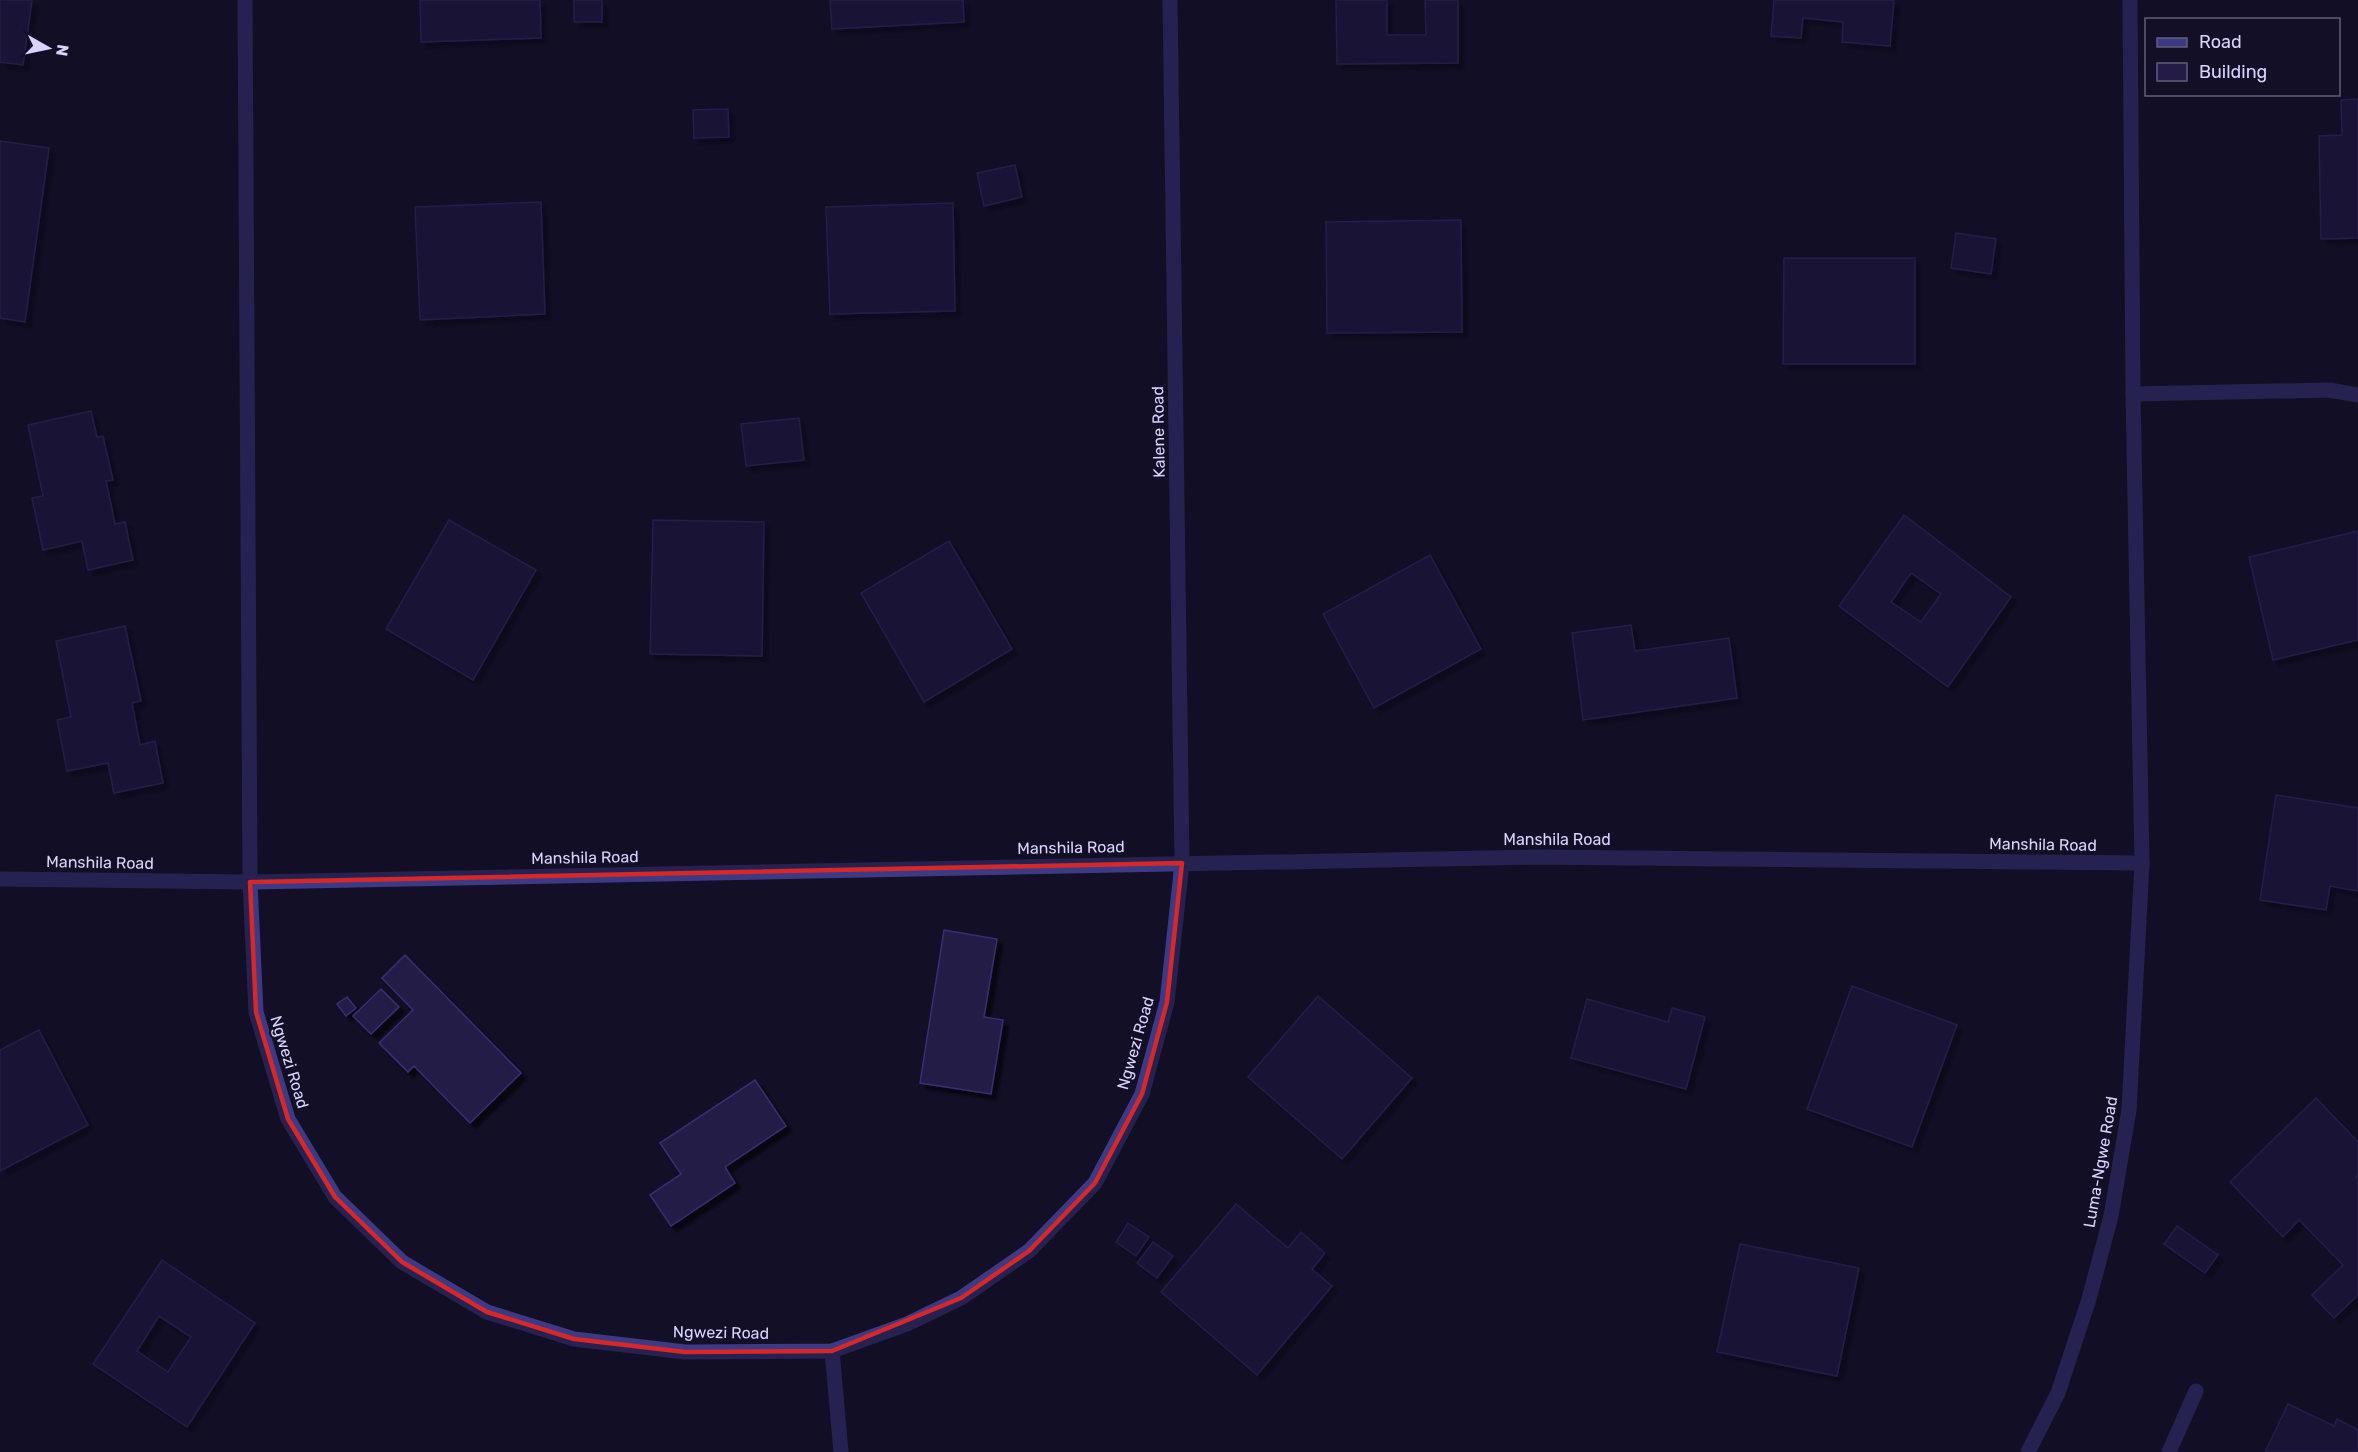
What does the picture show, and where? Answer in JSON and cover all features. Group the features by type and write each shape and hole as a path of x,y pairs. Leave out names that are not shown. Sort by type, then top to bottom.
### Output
{"street":[{"name":"Ngwezi Road","path":"245,0 250,882 256,1012 288,1119 335,1197 402,1262 487,1312 574,1339 686,1352 832,1351 907,1324 961,1298 1029,1251 1095,1183 1142,1094 1167,1002 1182,863"},
{"name":"Kalene Road","path":"1170,0 1182,863"},
{"name":"Luma-Ngwe Road","path":"2028,1452 2058,1393 2089,1299 2111,1216 2129,1110 2142,863 2133,394 2130,0"},
{"path":"2133,394 2329,390 2358,395"},
{"name":"Manshila Road","path":"0,879 250,882 1534,857 2142,863"},
{"path":"832,1351 841,1452"},
{"path":"2169,1452 2196,1391"}],"highlighted area":[{"path":"1182,863 1167,1002 1142,1094 1095,1183 1029,1251 961,1298 832,1351 685,1352 574,1339 487,1312 402,1262 335,1197 288,1119 256,1012 250,882"}],"building":[{"path":"0,0 32,0 23,65 0,62"},
{"path":"420,0 540,0 541,38 421,42"},
{"path":"574,0 602,0 602,22 574,22"},
{"path":"830,0 963,0 964,22 832,29"},
{"path":"1336,0 1387,0 1387,35 1426,35 1425,0 1458,0 1458,63 1337,64"},
{"path":"1774,0 1894,0 1890,46 1842,42 1843,22 1803,18 1801,38 1771,36"},
{"path":"2358,99 2358,238 2321,239 2319,136 2342,135 2341,100"},
{"path":"728,109 729,137 694,138 693,110"},
{"path":"0,141 49,148 25,322 0,318"},
{"path":"1015,165 1022,197 984,206 977,173"},
{"path":"541,202 545,314 420,320 415,207"},
{"path":"953,203 955,311 830,314 826,207"},
{"path":"1461,220 1462,332 1327,333 1326,222"},
{"path":"1956,233 1996,239 1991,274 1951,268"},
{"path":"1784,258 1915,258 1915,364 1783,364"},
{"path":"91,411 97,437 103,436 113,480 106,481 115,524 125,522 133,560 88,570 82,541 43,550 32,498 43,496 28,425"},
{"path":"799,418 804,460 746,466 741,424"},
{"path":"1904,515 2011,597 1948,687 1839,606","holes":["1911,573 1941,594 1921,622 1891,602"]},
{"path":"449,520 536,570 473,680 386,629"},
{"path":"653,520 764,522 762,656 650,654"},
{"path":"2358,531 2358,640 2273,660 2249,557"},
{"path":"949,541 1012,649 924,702 861,593"},
{"path":"1430,555 1481,649 1374,708 1323,614"},
{"path":"1631,625 1635,651 1729,638 1737,698 1583,720 1572,633"},
{"path":"125,626 141,701 132,703 140,745 155,741 163,783 114,793 108,763 67,771 57,720 71,717 56,641"},
{"path":"2276,795 2358,808 2358,891 2330,886 2326,910 2260,900"},
{"path":"944,930 997,939 984,1017 1003,1020 991,1094 920,1083"},
{"path":"405,955 521,1073 470,1123 414,1066 408,1072 379,1043 413,1010 382,978"},
{"path":"1852,986 1957,1025 1912,1147 1807,1109"},
{"path":"381,989 399,1007 371,1034 353,1016"},
{"path":"1318,996 1412,1078 1342,1159 1248,1077"},
{"path":"347,997 356,1008 346,1016 337,1004"},
{"path":"1587,999 1668,1022 1672,1008 1705,1017 1686,1089 1571,1058"},
{"path":"39,1030 88,1125 0,1171 0,1050"},
{"path":"755,1080 786,1126 725,1167 735,1183 671,1226 650,1195 681,1174 660,1143"},
{"path":"2316,1098 2358,1142 2358,1174 2356,1177 2358,1179 2358,1295 2334,1318 2312,1295 2343,1265 2299,1220 2283,1237 2230,1182"},
{"path":"1236,1204 1288,1248 1301,1232 1325,1253 1312,1269 1332,1286 1257,1375 1161,1292"},
{"path":"1128,1223 1149,1237 1136,1256 1116,1242"},
{"path":"2177,1226 2218,1255 2205,1273 2164,1244"},
{"path":"1153,1242 1173,1256 1157,1278 1137,1263"},
{"path":"1740,1244 1859,1268 1837,1376 1717,1352"},
{"path":"162,1260 255,1323 187,1427 93,1364","holes":["159,1316 191,1337 168,1372 137,1351"]},
{"path":"2288,1404 2334,1426 2337,1419 2358,1430 2358,1452 2265,1452"}]}
